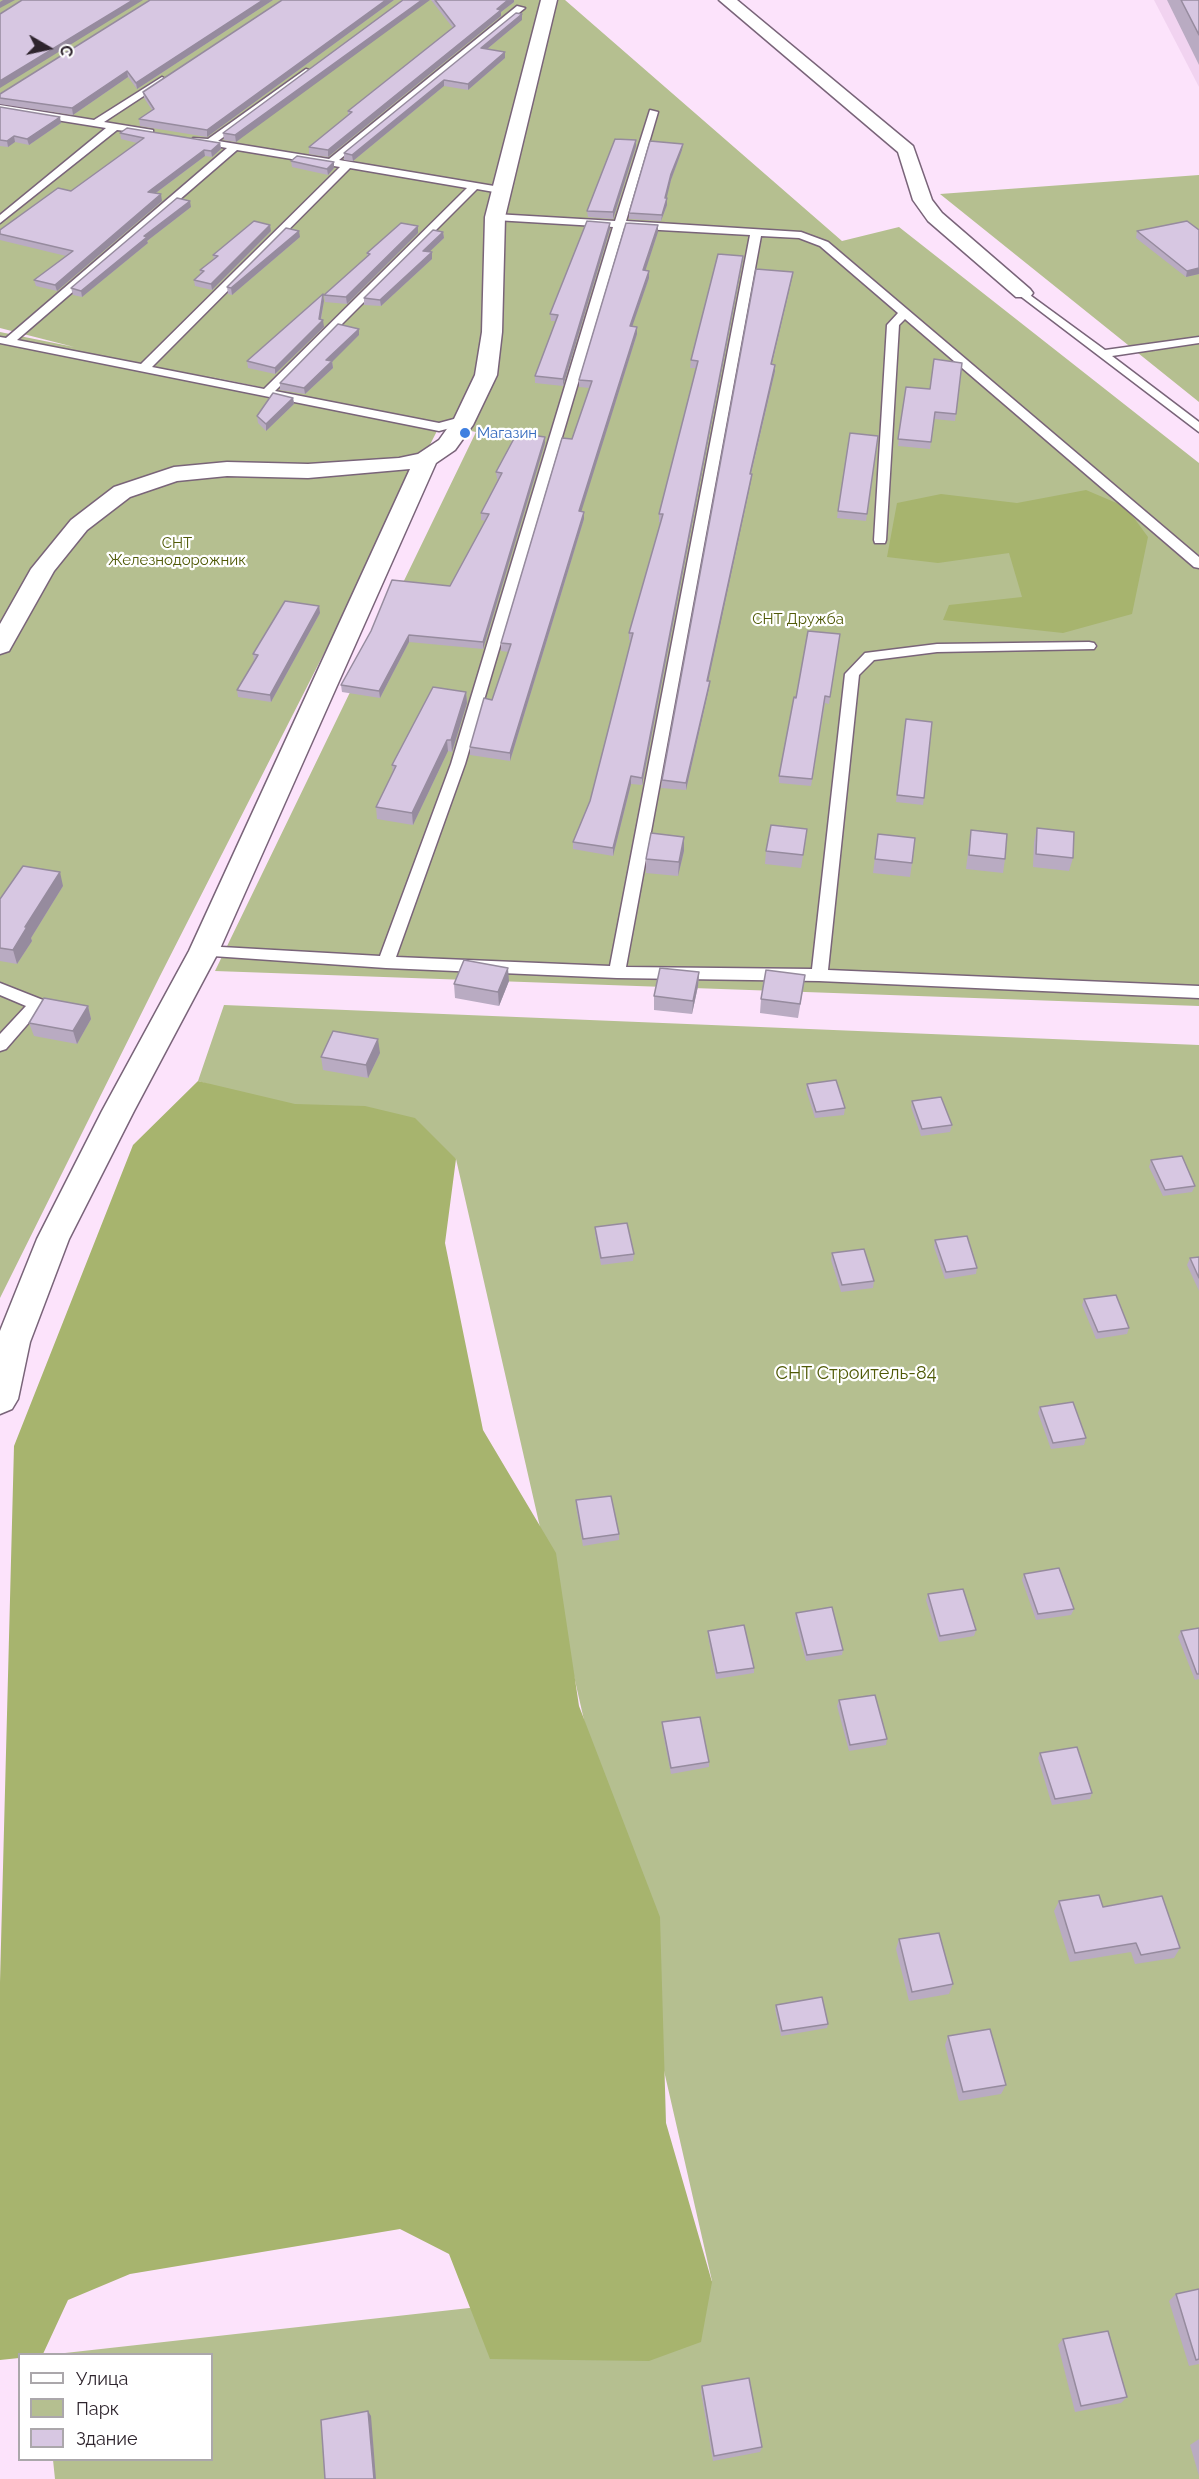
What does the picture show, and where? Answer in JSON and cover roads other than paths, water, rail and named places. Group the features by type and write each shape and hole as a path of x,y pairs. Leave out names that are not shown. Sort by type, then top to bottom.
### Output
{"street":[{"path":"0,646 43,569 79,525 122,492 174,474 226,469 308,471 399,465 426,459 447,445 465,420 486,375 492,332 495,217 549,0"},
{"path":"727,0 906,150 923,200 935,217 1023,293"},
{"path":"0,1399 13,1342 53,1239 118,1111 204,951 426,459"}],"lane":[{"path":"331,162 520,8"},
{"path":"210,142 312,68"},
{"path":"96,123 175,71"},
{"path":"0,108 157,134"},
{"path":"386,962 458,764 653,112"},
{"path":"0,220 115,126"},
{"path":"189,139 500,190"},
{"path":"4,341 235,146"},
{"path":"143,369 347,165"},
{"path":"267,392 474,186"},
{"path":"495,217 801,235 824,244 1199,564"},
{"path":"616,972 756,232"},
{"path":"1023,293 1199,428"},
{"path":"880,540 893,325 904,312"},
{"path":"1102,354 1199,340"},
{"path":"4,341 439,427 465,420"},
{"path":"819,975 852,674 870,656 937,648 1089,646"},
{"path":"204,951 616,972 819,975 1199,992"},
{"path":"0,989 37,1004 0,1046"}],"place":[{"name":"Магазин","path":"465,433"}],"park label":[{"name":"СНТ Железнодорожник","path":"177,552"},
{"name":"СНТ Дружба","path":"798,619"},
{"name":"СНТ Строитель-84","path":"856,1374"}]}
